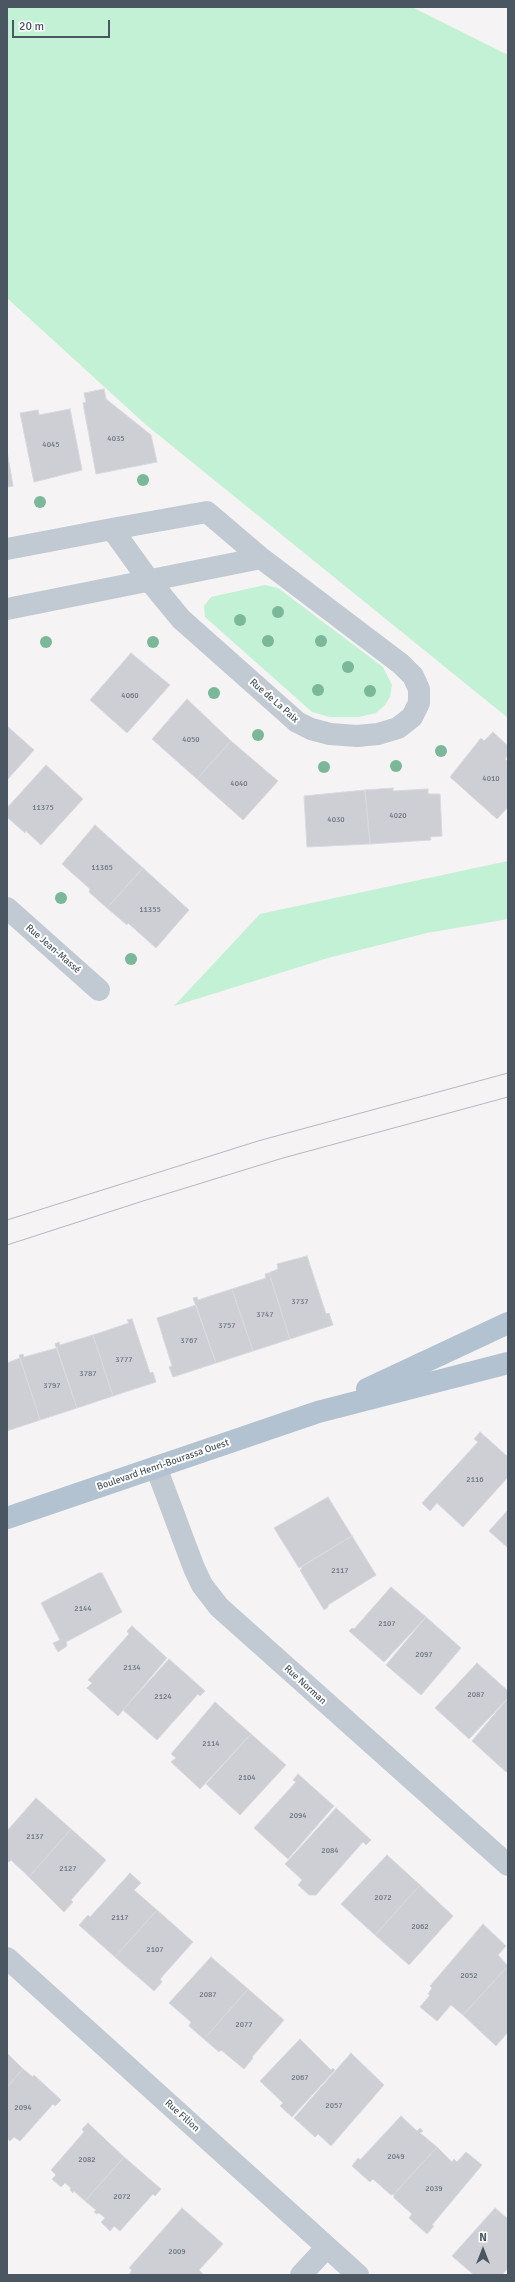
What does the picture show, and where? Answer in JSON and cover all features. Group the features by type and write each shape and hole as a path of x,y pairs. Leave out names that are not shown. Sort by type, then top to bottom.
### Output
{"main road":[{"name":"Boulevard Henri-Bourassa Ouest","path":"318,1412 508,1323"},
{"name":"Boulevard Henri-Bourassa Ouest","path":"7,1518 318,1412 508,1363"}],"street":[{"name":"Rue de La Paix","path":"7,549 112,529 207,512 261,558 401,664 413,676 419,689 419,703 412,717 398,728 378,734 357,736 330,734 311,729 297,722 181,619 148,579 112,529"},
{"path":"7,609 148,579 261,558"},
{"name":"Rue Jean-Massé","path":"7,908 100,990"},
{"name":"Rue Norman","path":"156,1467 194,1568 202,1585 219,1608 508,1864"},
{"name":"Rue Filion","path":"7,1958 358,2275"},
{"path":"301,2275 327,2247"}],"green space":[{"path":"7,7 412,7 508,55 508,718 145,424 7,298"},
{"path":"265,585 278,588 383,667 392,685 390,697 385,705 376,713 359,717 330,717 312,712 205,617 204,606 211,597"},
{"path":"508,861 508,919 427,933 328,958 174,1006 260,914"}],"building":[{"path":"104,389 106,399 151,435 157,462 96,474 83,403 86,402 84,393"},
{"path":"70,409 82,470 34,482 20,413 38,410 39,415"},
{"path":"7,451 13,486 7,487"},
{"path":"131,653 170,685 127,733 90,700"},
{"path":"187,699 231,741 197,779 152,739"},
{"path":"7,726 34,750 7,780"},
{"path":"493,732 508,746 508,755 505,759 508,762 508,807 497,819 450,777 481,738 484,741"},
{"path":"231,741 278,781 243,820 197,779"},
{"path":"46,765 83,799 41,845 26,831 25,833 7,817 7,808"},
{"path":"393,788 393,791 428,789 428,794 440,794 442,836 430,837 431,840 370,844 365,790"},
{"path":"365,790 370,844 307,847 304,796"},
{"path":"95,825 143,868 107,908 89,892 90,889 62,864"},
{"path":"143,868 189,910 156,948 128,923 127,925 107,908"},
{"path":"307,1256 326,1314 329,1313 333,1325 290,1339 269,1273 278,1269 277,1264"},
{"path":"269,1273 290,1339 253,1351 232,1289 266,1278 265,1274"},
{"path":"232,1289 253,1351 216,1363 193,1298 197,1297 198,1300"},
{"path":"196,1305 216,1363 173,1377 169,1367 172,1366 157,1318"},
{"path":"132,1319 150,1373 153,1372 156,1382 113,1396 93,1335 129,1323 127,1320"},
{"path":"93,1335 113,1396 77,1408 55,1344 59,1342 60,1345"},
{"path":"57,1348 77,1408 40,1420 19,1355 23,1354 24,1357"},
{"path":"20,1358 40,1420 7,1431 7,1363"},
{"path":"480,1432 508,1457 508,1477 463,1527 437,1503 430,1511 422,1503 478,1442 474,1439"},
{"path":"328,1497 352,1536 299,1568 274,1528"},
{"path":"508,1510 508,1548 489,1531"},
{"path":"352,1536 376,1575 328,1605 328,1607 324,1610 300,1570 302,1569 301,1567"},
{"path":"99,1573 102,1573 122,1612 66,1642 67,1646 58,1652 53,1643 60,1640 41,1603"},
{"path":"391,1587 426,1617 384,1662 349,1631 352,1628 354,1629"},
{"path":"426,1617 461,1648 421,1695 386,1665"},
{"path":"132,1626 167,1658 118,1716 87,1688 92,1683 88,1680 129,1634 127,1631"},
{"path":"169,1659 205,1691 200,1696 198,1694 157,1740 123,1710"},
{"path":"477,1663 508,1691 508,1698 469,1739 435,1708"},
{"path":"508,1698 508,1770 506,1772 472,1741"},
{"path":"215,1702 251,1734 200,1789 171,1762 176,1758 171,1754"},
{"path":"251,1734 286,1765 240,1815 206,1784"},
{"path":"298,1774 334,1806 288,1859 254,1828 296,1782 293,1780"},
{"path":"36,1798 71,1829 29,1877 11,1860 9,1862 7,1860 7,1831"},
{"path":"336,1808 371,1840 366,1845 363,1842 316,1895 309,1895 298,1885 302,1880 285,1864"},
{"path":"71,1829 106,1860 71,1900 73,1902 64,1912 29,1877"},
{"path":"387,1855 420,1885 375,1935 341,1904"},
{"path":"130,1873 141,1883 134,1890 157,1910 115,1957 79,1925 88,1915 90,1917"},
{"path":"420,1885 453,1916 409,1965 375,1935"},
{"path":"157,1910 193,1942 160,1979 162,1982 154,1991 115,1957"},
{"path":"483,1924 506,1946 498,1955 508,1966 463,2015 451,2005 437,2021 420,2007 430,1995 428,1994 432,1988 430,1986"},
{"path":"211,1957 248,1989 204,2039 189,2026 191,2022 169,2003"},
{"path":"508,1966 508,2032 496,2046 463,2015"},
{"path":"248,1989 284,2020 252,2057 253,2058 244,2069 221,2050 219,2052 204,2039"},
{"path":"300,2039 331,2070 333,2068 335,2070 292,2117 280,2106 283,2103 260,2081"},
{"path":"7,2053 23,2069 7,2087"},
{"path":"351,2053 384,2085 331,2146 318,2134 315,2137 294,2118"},
{"path":"23,2069 33,2077 34,2075 61,2100 55,2106 53,2104 20,2141 14,2137 10,2141 7,2138 7,2087"},
{"path":"401,2116 417,2131 420,2128 423,2131 420,2133 437,2147 394,2194 391,2195 373,2179 370,2182 352,2166 358,2158 360,2160"},
{"path":"88,2123 124,2157 85,2201 74,2191 73,2193 70,2190 71,2188 65,2183 61,2187 52,2179 56,2175 51,2170 84,2132 82,2129"},
{"path":"437,2147 452,2162 454,2159 457,2162 466,2152 482,2165 432,2225 434,2226 427,2234 409,2218 412,2214 394,2198 394,2194"},
{"path":"124,2157 161,2189 155,2196 153,2194 120,2231 114,2226 110,2231 101,2222 105,2218 99,2213 97,2214 94,2212 96,2210 85,2201"},
{"path":"182,2208 223,2244 199,2270 204,2275 129,2275 132,2270 129,2268"},
{"path":"495,2208 508,2219 508,2268 502,2275 474,2275 452,2256"}],"tram line":[{"path":"7,1220 258,1141 508,1073"},
{"path":"7,1245 283,1158 508,1097"}]}
